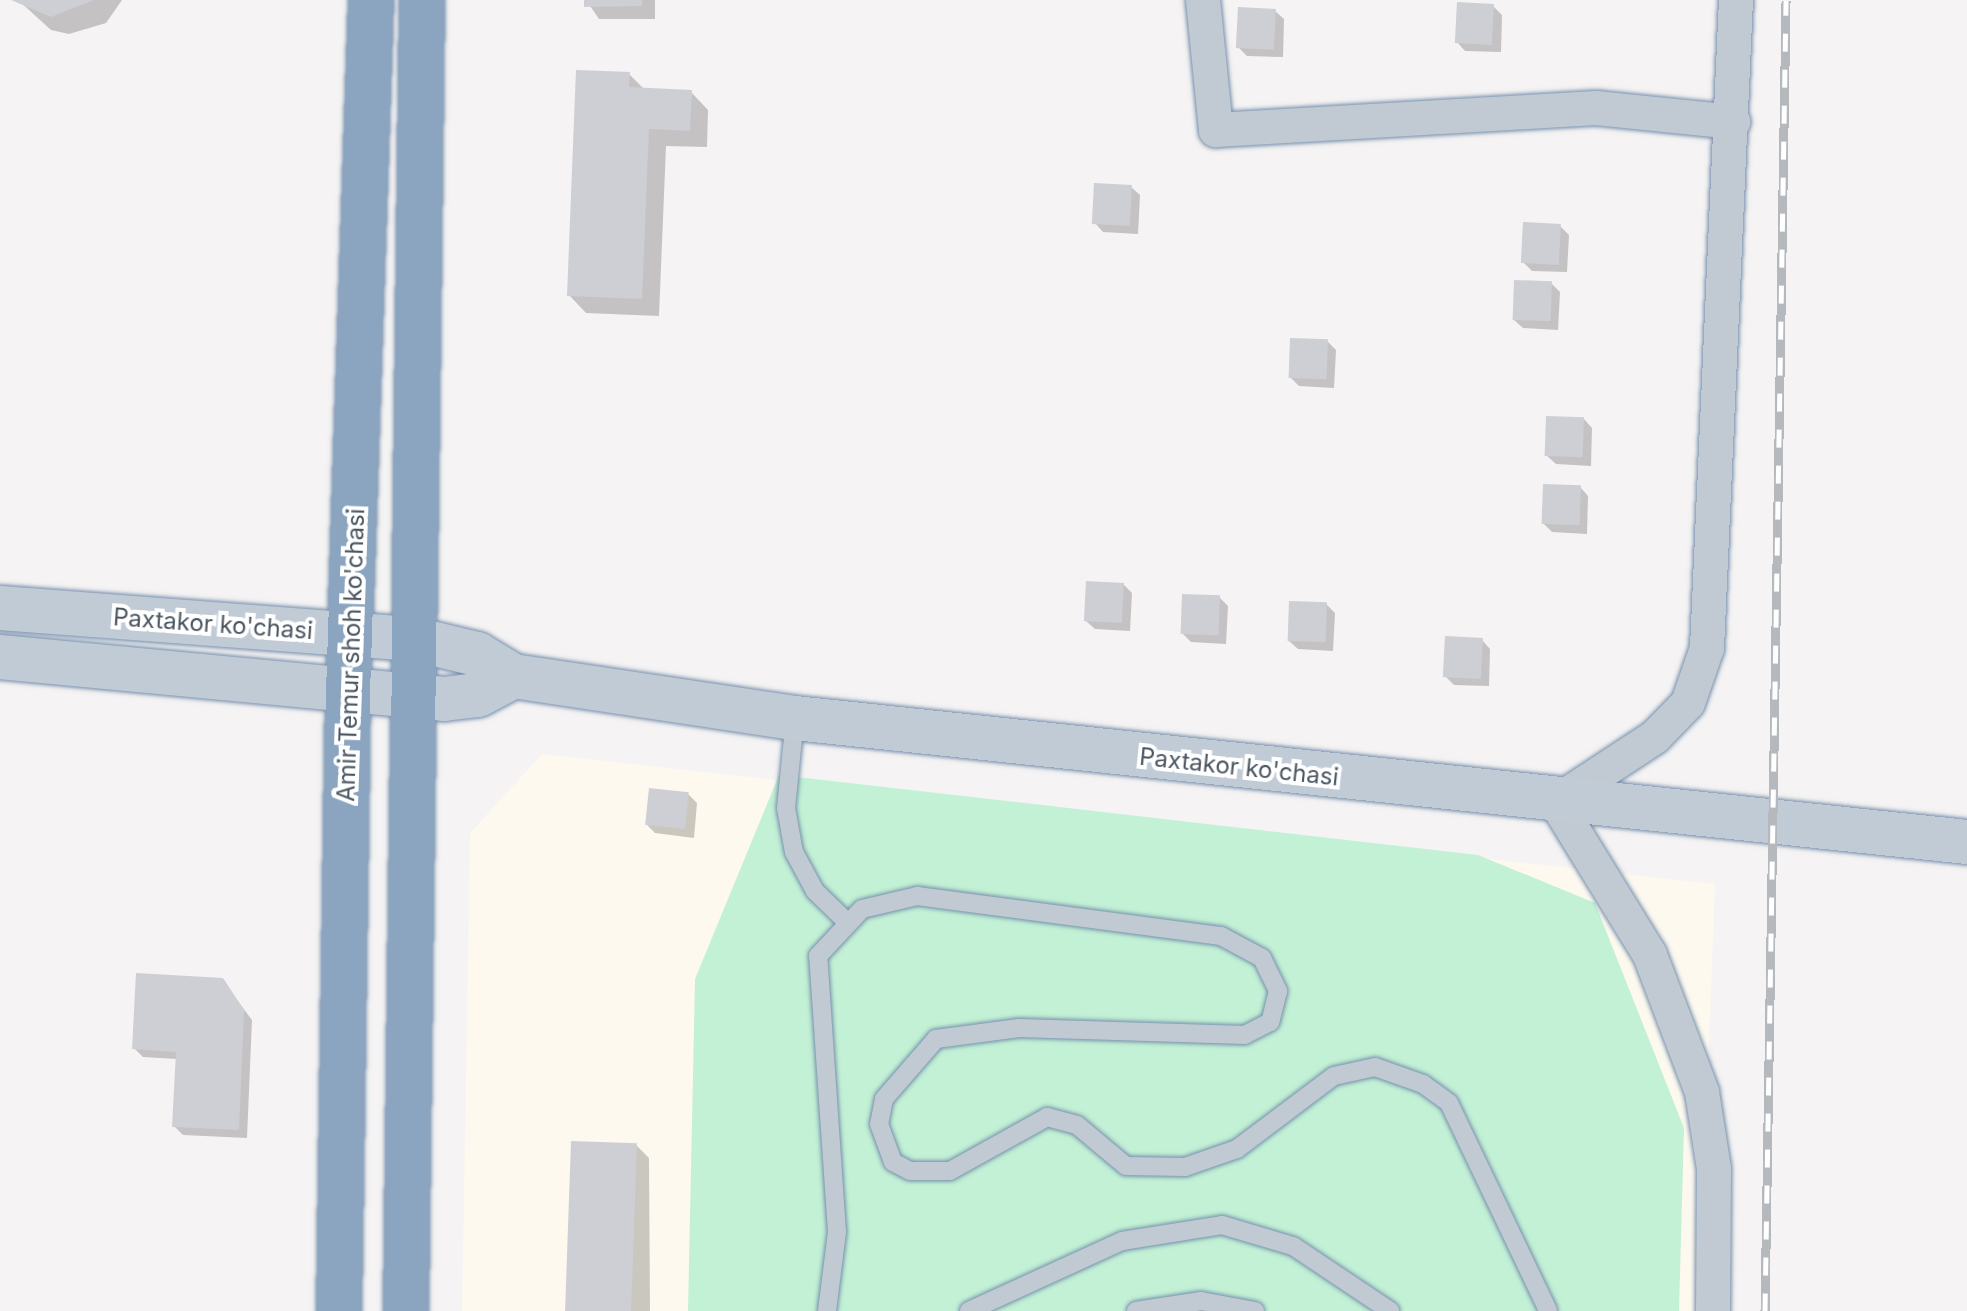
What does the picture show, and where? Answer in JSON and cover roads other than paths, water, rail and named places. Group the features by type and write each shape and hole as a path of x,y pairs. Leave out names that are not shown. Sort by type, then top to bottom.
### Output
{"highway":[{"name":"Amir Temur shoh ko'chasi","path":"339,1311 348,693 371,0"},
{"path":"406,1311 422,0"}],"main road":[{"name":"Paxtakor ko'chasi","path":"0,608 414,639 477,654 513,676 795,718 1556,802 1967,842"},
{"path":"0,657 415,698 478,695 513,676"}],"street":[{"path":"1203,0 1216,130 1596,108 1733,122"},
{"path":"1713,1311 1714,1169 1702,1092 1650,955 1556,802 1655,737 1688,703 1707,648 1733,122 1736,0"}],"lane":[{"path":"795,718 786,793 794,852 815,891 846,921"},
{"path":"827,1311 837,1232 815,973 818,956 846,921 886,899 949,898 1221,936 1245,944 1273,971 1278,991 1270,1022 1245,1035 1019,1028 936,1039 897,1076 879,1124 893,1162 910,1171 950,1171 1047,1117 1077,1125 1126,1166 1185,1167 1237,1149 1334,1076 1375,1067 1423,1084 1449,1103 1548,1311"},
{"path":"969,1311 1122,1241 1222,1225 1293,1246 1390,1311"},
{"path":"1136,1311 1201,1301 1255,1311"}],"railway":[{"path":"1765,1311 1786,0"}]}
